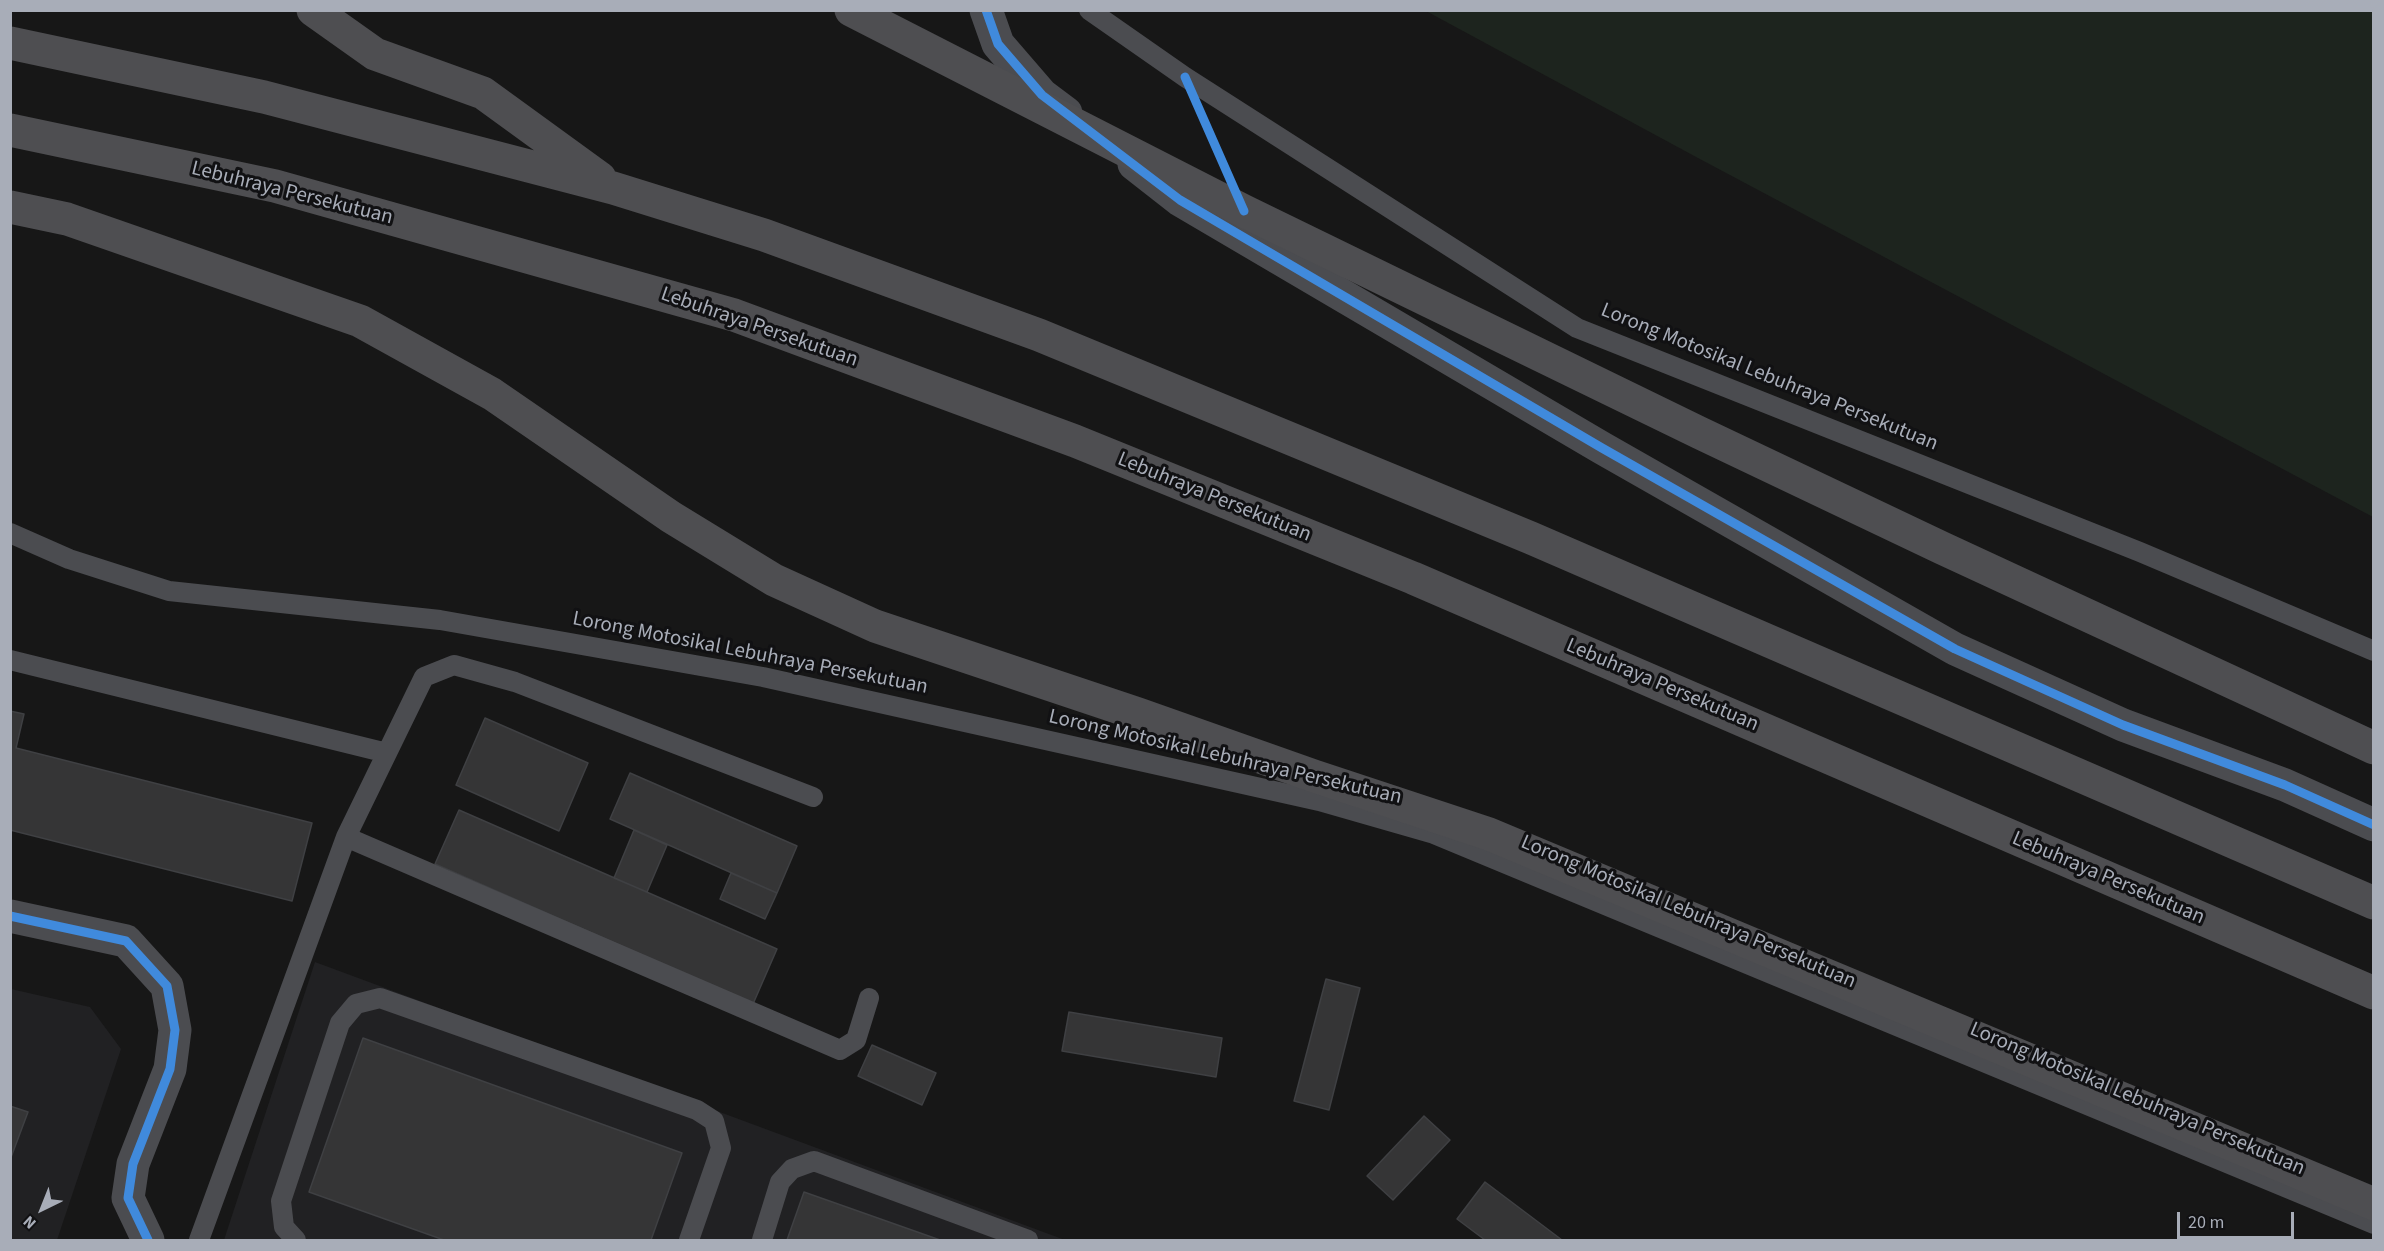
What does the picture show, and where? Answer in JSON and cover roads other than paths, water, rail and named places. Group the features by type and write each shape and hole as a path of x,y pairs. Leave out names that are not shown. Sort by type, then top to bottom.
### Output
{"highway":[{"path":"314,10 375,54 483,93 613,188"},
{"path":"851,10 1244,211 1690,428 2373,748"},
{"path":"10,43 264,97 613,188 764,235 1039,335 1542,543 2373,903"},
{"name":"Lebuhraya Persekutuan","path":"10,130 275,186 734,315 1075,441 1413,578 2373,993"},
{"path":"10,207 68,219 360,321 492,394 671,517 774,580 875,626 1489,834 2373,1204"}],"street":[{"path":"986,10 998,44 1042,95 1180,200 1591,442 1955,649 2123,725 2285,785 2373,825"},
{"path":"10,916 126,941 167,986 175,1030 170,1069 133,1164 128,1198 148,1240"}],"lane":[{"name":"Lorong Motosikal Lebuhraya Persekutuan","path":"1089,10 1185,76 1577,328 2140,552 2373,651"},
{"name":"Lorong Motosikal Lebuhraya Persekutuan","path":"10,533 69,559 169,591 440,620 763,677 1319,801 1434,834 2373,1224"},
{"path":"10,660 387,753"},
{"path":"199,1240 346,837 424,677 454,665 515,682 813,798"},
{"path":"346,837 840,1050 856,1040 869,998"},
{"path":"296,1240 284,1227 282,1201 340,1023 356,1004 380,998 697,1110 714,1121 721,1148 689,1240"},
{"path":"762,1240 780,1182 792,1168 814,1161 1028,1240"}]}
